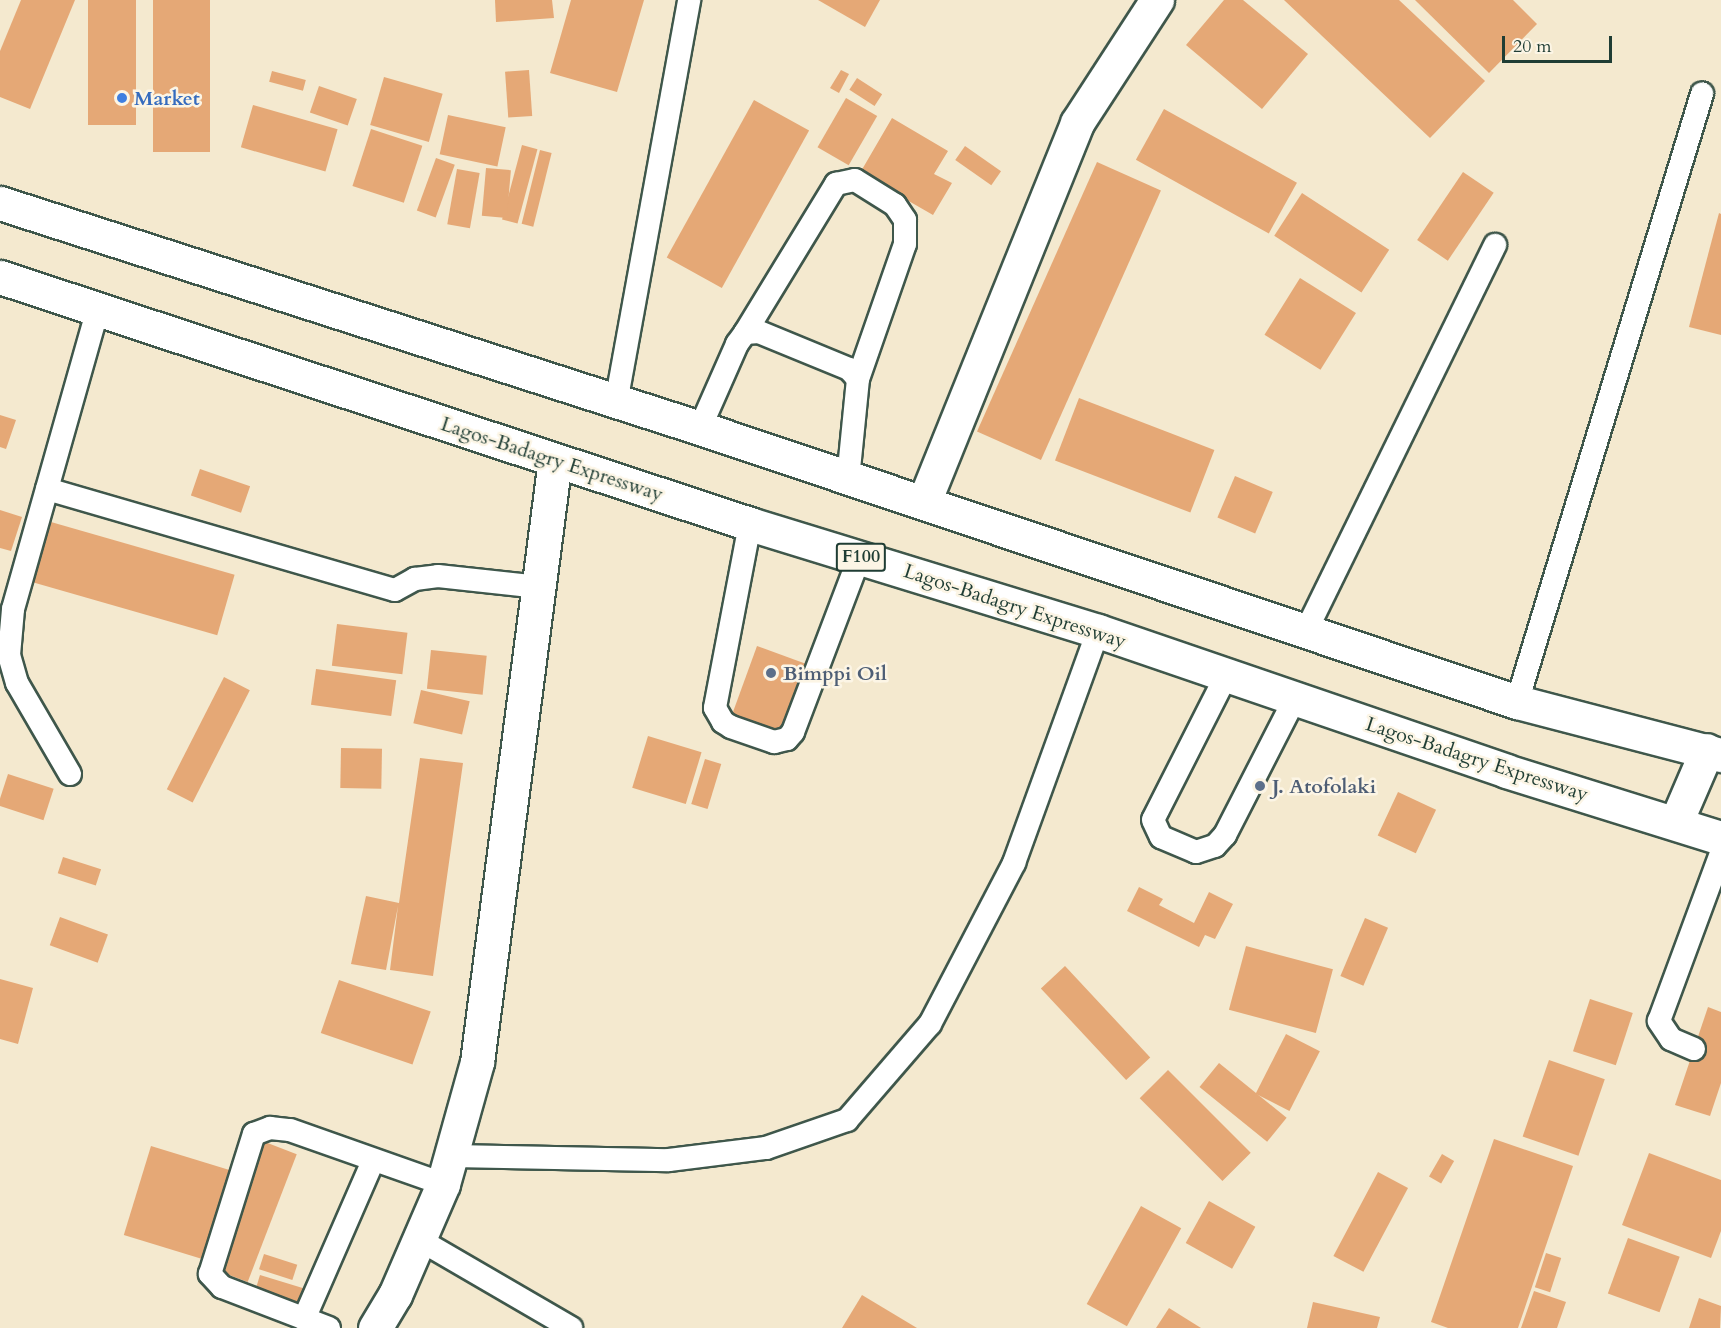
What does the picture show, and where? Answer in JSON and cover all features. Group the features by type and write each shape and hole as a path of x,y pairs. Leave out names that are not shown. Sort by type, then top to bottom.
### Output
{"main road":[{"path":"924,502 1077,123 1157,0"},
{"path":"0,203 616,404 700,428 848,480 924,502 1517,702 1714,753 1676,822"},
{"name":"Lagos-Badagry Expressway","path":"0,277 750,524 1098,631 1506,771 1676,822 1721,838"},
{"path":"375,1328 395,1295 448,1170 477,1062 555,460"}],"lane":[{"path":"616,404 689,0"},
{"path":"1517,702 1702,94"},
{"path":"700,428 745,333 836,184 855,180 895,205 905,220 905,244 858,379 848,480"},
{"path":"1306,631 1495,245"},
{"path":"70,774 17,683 9,655 13,609 99,309"},
{"path":"745,333 759,332 849,369 858,379"},
{"path":"47,489 395,590 415,579 438,576 539,587"},
{"path":"750,524 715,708 723,722 731,727 774,742 787,739 793,732 860,556"},
{"path":"329,1328 222,1287 210,1274 254,1134 270,1128 290,1130 373,1161 448,1170 669,1160 766,1148 847,1119 930,1024 1014,863 1098,631"},
{"path":"1226,676 1153,820 1161,837 1196,852 1215,846 1225,835 1295,698"},
{"path":"1694,1049 1671,1039 1659,1021 1721,853"},
{"path":"304,1319 373,1161"},
{"path":"420,1240 571,1328"}],"building":[{"path":"21,0 75,0 30,109 0,97 0,51"},
{"path":"88,0 136,0 136,125 88,125"},
{"path":"153,0 210,0 210,152 153,152"},
{"path":"495,0 552,0 554,18 496,22"},
{"path":"571,0 644,0 617,92 550,73"},
{"path":"818,0 880,0 865,27"},
{"path":"1224,0 1243,0 1308,54 1262,109 1186,45"},
{"path":"1284,0 1399,0 1485,81 1430,138"},
{"path":"1415,0 1513,0 1537,24 1489,73"},
{"path":"529,70 532,116 508,118 505,72"},
{"path":"841,70 849,74 839,93 830,88"},
{"path":"272,71 306,80 303,91 269,82"},
{"path":"384,77 443,94 429,142 370,125"},
{"path":"857,78 882,94 875,106 849,90"},
{"path":"319,86 357,99 348,125 310,112"},
{"path":"846,98 877,116 849,165 818,147"},
{"path":"754,100 809,131 722,288 667,257"},
{"path":"253,105 338,129 325,172 241,147"},
{"path":"1164,109 1297,183 1269,233 1136,160"},
{"path":"448,115 506,127 497,166 440,154"},
{"path":"892,118 948,151 934,174 952,183 933,215 860,173"},
{"path":"371,129 422,146 404,203 352,186"},
{"path":"522,145 537,149 518,224 502,219"},
{"path":"965,146 1001,171 991,185 955,160"},
{"path":"540,150 552,153 533,227 522,224"},
{"path":"436,158 455,165 436,217 417,211"},
{"path":"1097,162 1161,190 1041,460 977,431"},
{"path":"486,168 511,170 507,218 482,216"},
{"path":"457,169 480,173 470,228 447,224"},
{"path":"1463,172 1494,193 1448,261 1417,240"},
{"path":"1302,193 1389,250 1361,292 1274,236"},
{"path":"1719,213 1721,214 1721,335 1689,327"},
{"path":"1300,278 1356,313 1320,370 1264,335"},
{"path":"1079,398 1214,450 1190,513 1055,461"},
{"path":"0,415 16,420 6,449 0,447"},
{"path":"200,469 250,486 241,513 191,495"},
{"path":"1235,476 1273,492 1255,533 1217,517"},
{"path":"0,510 22,517 11,551 0,548"},
{"path":"51,522 235,575 217,635 34,583"},
{"path":"337,624 407,633 402,674 332,666"},
{"path":"757,646 808,664 782,735 731,716"},
{"path":"431,650 487,656 483,695 427,689"},
{"path":"316,669 396,680 391,716 311,705"},
{"path":"224,677 250,690 193,802 167,789"},
{"path":"421,690 470,701 462,734 413,723"},
{"path":"648,736 702,752 686,804 632,788"},
{"path":"341,748 382,749 381,789 340,788"},
{"path":"420,758 463,763 433,976 390,970 398,906 386,970 351,964 366,896 399,903"},
{"path":"705,759 721,764 708,809 691,804"},
{"path":"8,774 54,789 43,820 0,806 0,799"},
{"path":"1398,792 1436,810 1416,853 1378,836"},
{"path":"63,857 101,869 96,886 58,873"},
{"path":"1139,887 1163,899 1159,905 1194,923 1209,892 1233,904 1215,939 1205,935 1199,947 1127,911"},
{"path":"60,917 108,934 98,963 50,945"},
{"path":"1365,918 1388,928 1363,986 1340,976"},
{"path":"1246,946 1333,969 1316,1033 1229,1010"},
{"path":"1065,966 1150,1057 1126,1080 1041,989"},
{"path":"0,979 33,988 18,1044 0,1039"},
{"path":"339,980 431,1012 412,1065 321,1033"},
{"path":"1590,999 1633,1013 1616,1065 1573,1051"},
{"path":"1708,1007 1721,1012 1721,1083 1710,1116 1675,1105"},
{"path":"1286,1034 1320,1051 1289,1111 1256,1094"},
{"path":"1549,1060 1605,1079 1578,1156 1523,1137"},
{"path":"1219,1063 1287,1118 1267,1142 1199,1087"},
{"path":"1168,1070 1251,1153 1222,1181 1140,1098"},
{"path":"1494,1139 1573,1166 1518,1328 1448,1328 1431,1322"},
{"path":"265,1142 297,1154 248,1282 216,1270"},
{"path":"151,1146 229,1170 202,1259 124,1235"},
{"path":"1649,1153 1721,1180 1721,1231 1711,1258 1622,1225"},
{"path":"1442,1154 1454,1161 1441,1184 1429,1177"},
{"path":"1378,1172 1408,1188 1363,1272 1333,1256"},
{"path":"1209,1201 1255,1227 1232,1269 1186,1243"},
{"path":"1141,1206 1181,1228 1127,1326 1087,1304"},
{"path":"1628,1238 1680,1257 1660,1312 1608,1293"},
{"path":"1546,1253 1561,1258 1550,1292 1535,1287"},
{"path":"264,1254 297,1265 292,1280 259,1269"},
{"path":"260,1275 306,1289 301,1305 255,1291"},
{"path":"1534,1291 1566,1302 1557,1328 1521,1328"},
{"path":"862,1295 917,1328 842,1328"},
{"path":"1699,1298 1721,1306 1720,1328 1689,1328"},
{"path":"1313,1302 1380,1317 1377,1328 1307,1328"},
{"path":"1169,1308 1201,1328 1156,1328"}],"place":[{"name":"Market","path":"122,98"},
{"name":"Bimppi Oil","path":"771,673"},
{"name":"J. Atofolaki","path":"1260,786"}]}
